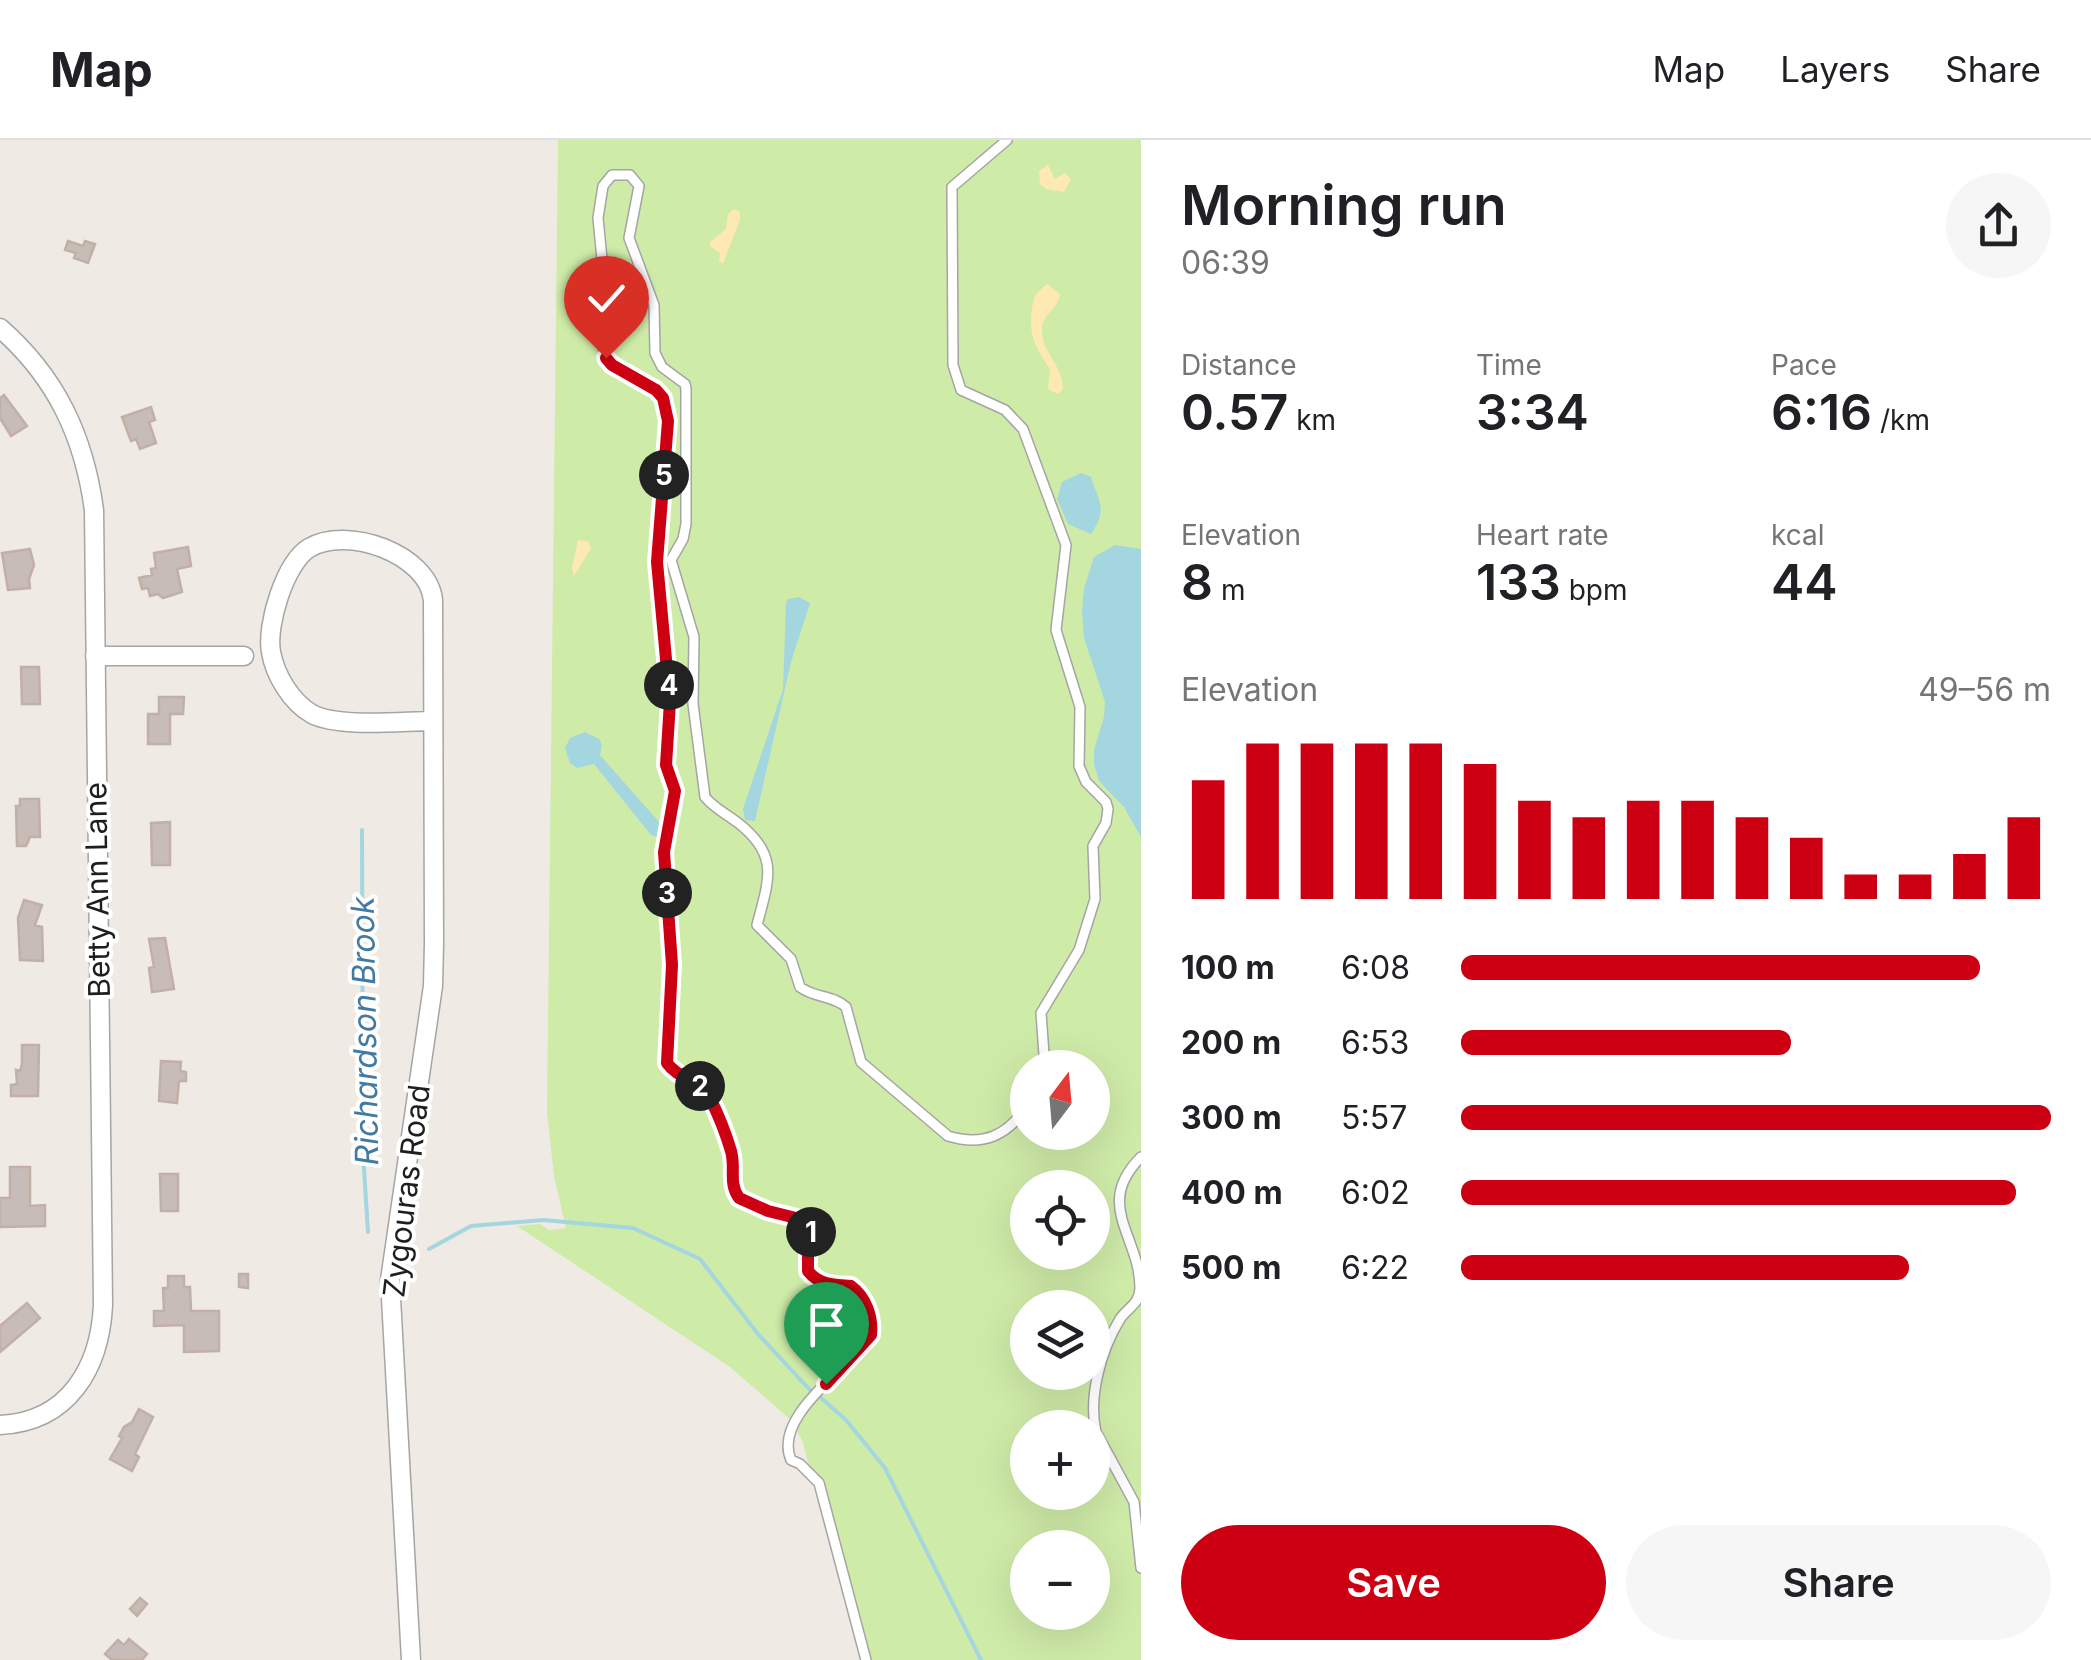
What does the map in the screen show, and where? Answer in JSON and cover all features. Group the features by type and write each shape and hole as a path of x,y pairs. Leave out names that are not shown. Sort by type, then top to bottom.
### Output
{"street":[{"name":"Betty Ann Lane","path":"0,328 30,356 56,390 82,447 94,510 102,1323 94,1360 74,1391 44,1413 0,1425"},
{"name":"Zygouras Road","path":"411,1660 390,1280 432,998 434,721 433,600 427,579 402,556 367,545 333,541 307,550 294,562 284,583 270,637 274,662 289,692 310,713 327,719 434,721"},
{"path":"95,656 244,656"}],"lane":[{"path":"1007,140 952,188 953,365 961,390 1006,410 1022,429 1066,546 1056,630 1080,708 1079,766 1086,782 1106,802 1108,817 1093,846 1095,898 1078,950 1041,1013 1044,1050"},
{"path":"866,1660 819,1483 800,1464 790,1460 786,1450 791,1427 811,1399 871,1335 871,1320 864,1300 851,1286 831,1285 808,1271 808,1240 815,1226 812,1222 768,1211 739,1198 732,1183 733,1155 710,1098 696,1082 678,1075 667,1063 672,965 664,852 675,791 666,765 670,702 657,562 668,421 663,398 612,365 603,349 607,311 598,218 603,186 612,175 630,176 639,186 629,238 654,304 655,352 662,368 686,389 686,524 683,539 670,560 694,637 693,704 705,797 745,829 765,853 768,864 768,885 757,925 791,959 800,987 846,1007 861,1062 948,1136 964,1141 993,1138 1010,1126"},
{"path":"1141,1158 1128,1170 1120,1186 1118,1206 1140,1289 1135,1304 1119,1320 1100,1366 1094,1420 1096,1432 1134,1502 1141,1568"}],"green space":[{"path":"558,140 1141,140 1141,1660 862,1660 802,1440 791,1420 730,1367 517,1226 566,1228 554,1176 547,1112"}],"sand":[{"path":"1048,165 1055,179 1065,173 1071,179 1064,192 1040,184 1039,171"},
{"path":"734,209 740,212 740,219 723,264 719,261 720,253 710,242 726,229 728,214"},
{"path":"1047,284 1060,294 1042,329 1045,345 1062,380 1063,389 1058,394 1048,389 1050,369 1035,343 1031,326 1035,295"},
{"path":"578,540 588,541 591,548 574,576 572,568"}],"water":[{"path":"1081,473 1091,477 1100,506 1091,534 1068,524 1057,499 1062,482"},
{"path":"1115,545 1141,549 1141,837 1124,807 1099,781 1094,764 1105,702 1084,638 1084,588 1094,557"},
{"path":"799,597 810,603 791,662 755,821 745,820 743,809 783,689 786,603"},
{"path":"585,732 599,739 600,755 659,822 663,828 656,836 651,835 594,764 577,768 570,763 565,748 570,738"}],"building":[{"path":"68,241 83,246 85,241 95,244 88,263 65,250"},
{"path":"4,395 27,426 11,436 0,418 0,398"},
{"path":"151,407 155,420 149,422 156,443 140,449 136,439 131,441 122,417"},
{"path":"188,547 191,566 177,569 182,592 163,598 158,594 150,596 148,588 142,589 139,578 152,575 151,569 156,568 154,553"},
{"path":"30,549 34,565 30,588 8,590 2,553"},
{"path":"21,667 39,667 40,704 22,704"},
{"path":"159,697 184,697 183,714 170,714 170,744 148,744 148,714 159,714"},
{"path":"20,799 39,799 40,837 30,837 26,846 17,846 16,806 20,806"},
{"path":"170,822 170,865 152,865 151,823"},
{"path":"24,900 42,905 35,925 42,927 43,961 20,960 18,918"},
{"path":"165,938 174,989 152,992 149,968 154,967 149,939"},
{"path":"22,1045 39,1045 38,1096 11,1096 11,1085 17,1084 16,1070 20,1071 22,1064"},
{"path":"161,1061 181,1062 180,1071 186,1072 186,1081 179,1081 177,1103 159,1101"},
{"path":"10,1167 30,1167 30,1206 45,1205 45,1226 0,1227 0,1198 10,1198"},
{"path":"160,1174 178,1174 178,1211 161,1211"},
{"path":"239,1274 248,1274 248,1288 239,1287"},
{"path":"168,1276 184,1276 184,1287 190,1287 191,1311 219,1311 219,1351 184,1352 184,1325 154,1326 154,1311 164,1311 163,1288 168,1288"},
{"path":"27,1303 40,1318 0,1352 0,1326"},
{"path":"139,1409 153,1417 135,1454 139,1457 132,1471 110,1459 124,1427"},
{"path":"140,1598 147,1604 137,1616 130,1609"},
{"path":"129,1639 147,1654 142,1660 112,1660 105,1654 118,1640 124,1645"}],"waterway":[{"name":"Richardson Brook","path":"362,830 363,1153 368,1232"},
{"name":"Richardson Brook","path":"429,1249 471,1226 543,1220 633,1228 700,1259 758,1334 810,1390"},
{"name":"Richardson Brook","path":"820,1397 846,1420 885,1468 981,1660"}],"route":[{"path":"606,358 656,390 663,398 668,421 657,562 670,702 666,765 675,791 664,844 672,965 667,1063 678,1075 696,1082 710,1098 733,1155 732,1183 739,1198 745,1204 812,1222 815,1226 806,1252 808,1271 831,1285 851,1286 864,1300 871,1335 826,1384"}]}
